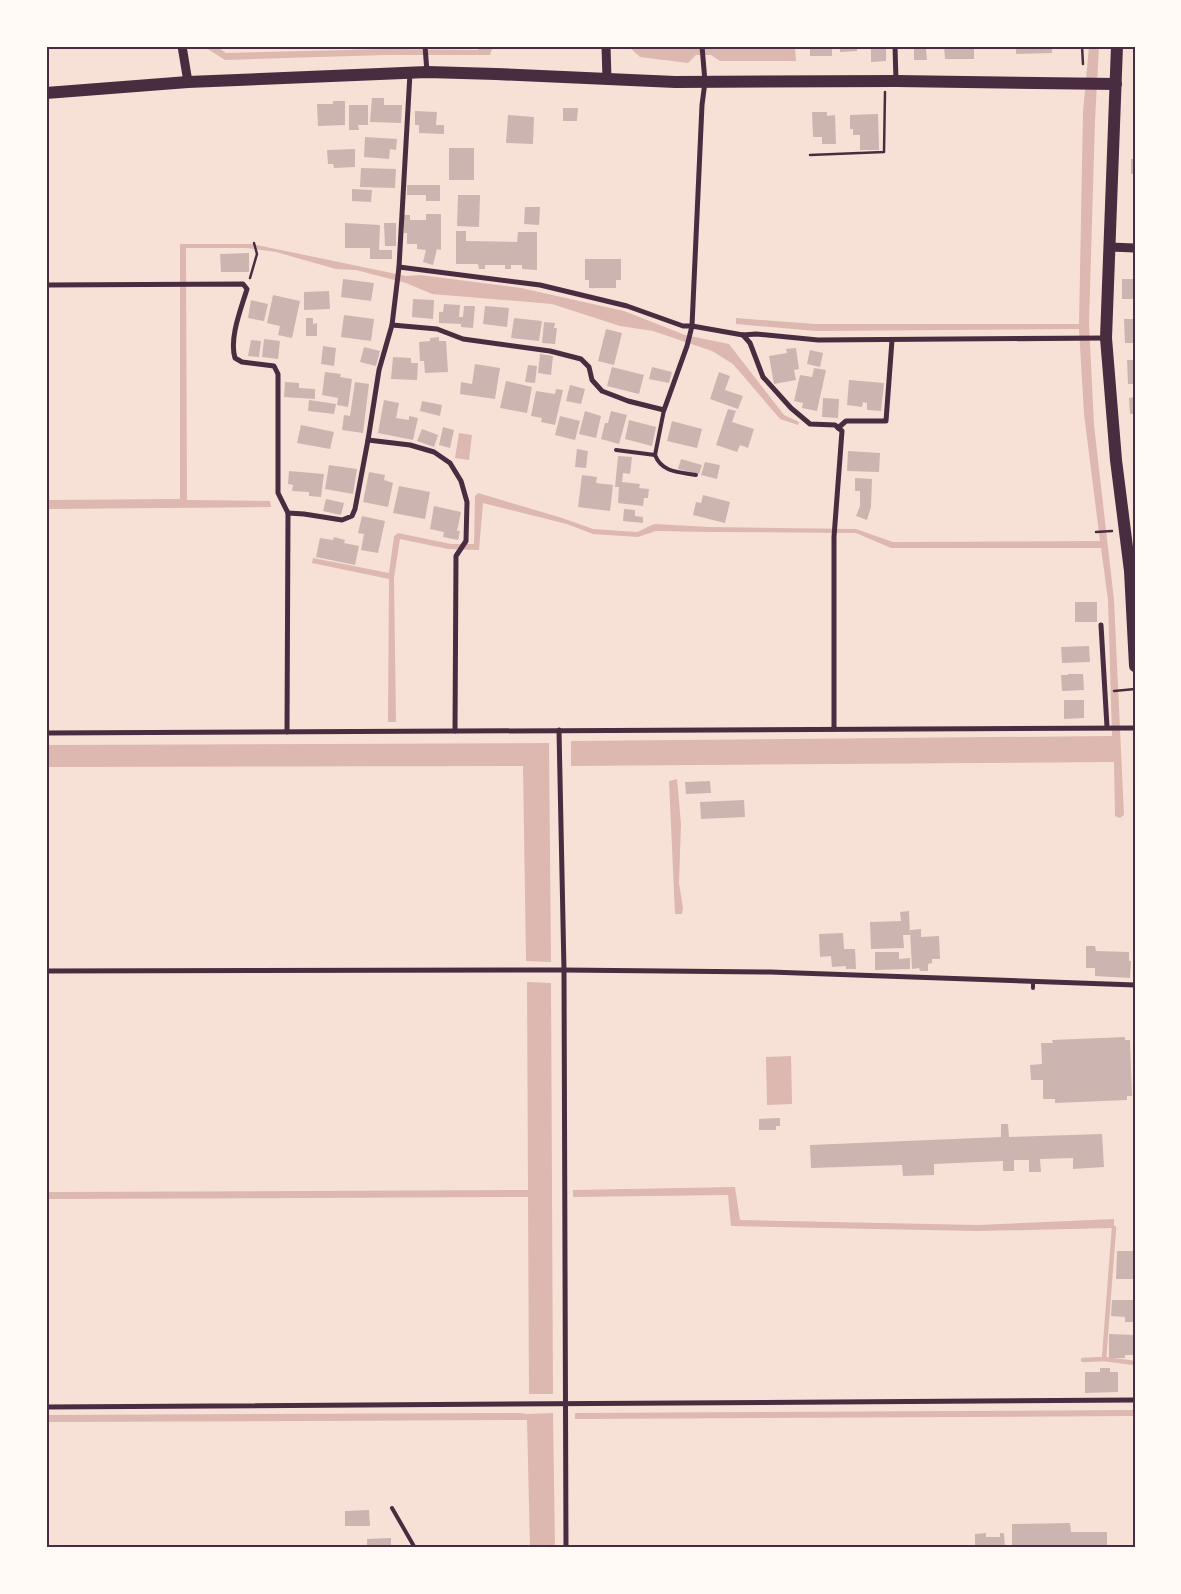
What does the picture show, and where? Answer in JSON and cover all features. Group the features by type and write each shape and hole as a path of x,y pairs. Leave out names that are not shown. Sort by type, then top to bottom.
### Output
{"main road":[{"path":"1116,46 1106,338 1116,460 1130,571 1135,666"},
{"path":"46,93 188,82 426,72 704,82 896,81 1116,84"}],"street":[{"path":"182,46 188,82"},
{"path":"425,46 426,72"},
{"path":"606,46 607,79"},
{"path":"392,325 437,328 463,340 550,351 582,359 589,367 592,380 602,391 628,402 664,410 687,346 692,326 704,82 702,46"},
{"path":"896,46 896,81"},
{"path":"288,513 342,520 352,516 355,509 379,370 392,325 399,269 410,73"},
{"path":"1110,247 1135,248"},
{"path":"399,269 540,285 627,306 683,326 743,335 756,334 818,340 1106,338"},
{"path":"46,286 243,284 247,289 236,327 233,351 235,358 242,362 274,366 278,374 278,493 288,513 287,732"},
{"path":"743,335 750,343 763,377 791,408 810,424 835,426 842,431 834,525 834,729"},
{"path":"838,428 846,421 886,421 892,340"},
{"path":"368,440 410,445 434,452 450,463 461,481 467,502 466,541 456,556 455,731"},
{"path":"1101,624 1108,728"},
{"path":"46,733 1135,728"},
{"path":"559,730 564,970 566,1548"},
{"path":"46,971 564,970 770,972 1033,985 1135,985"},
{"path":"46,1407 1135,1400"}],"lane":[{"path":"664,410 655,455 665,469 696,476"},
{"path":"616,450 655,455"},
{"path":"392,1508 415,1548"}],"path":[{"path":"1082,46 1084,64"},
{"path":"810,155 884,152 884,93 896,81"},
{"path":"247,289 257,254 254,243"},
{"path":"1096,532 1113,531"},
{"path":"1123,691 1135,689"}],"shaded area":[{"path":"203,46 216,46 226,53 386,49 478,50 479,46 493,46 490,55 386,55 225,60"},
{"path":"628,46 637,46 639,49 795,47 796,61 720,61 711,55 696,55 688,63 640,57"},
{"path":"1089,46 1099,46 1089,323 1094,425 1114,600 1124,815 1120,818 1115,816 1114,762 571,766 571,741 1112,736 1108,600 1101,548 891,548 856,533 656,531 638,537 593,534 567,524 483,503 479,550 448,549 400,539 394,578 396,722 388,722 389,579 312,563 313,558 389,573 394,536 398,533 451,544 474,544 475,496 478,493 593,529 637,532 654,524 710,527 856,529 893,542 1100,541 1084,414 1079,329 816,331 736,324 736,318 815,324 1079,324 1083,112"},
{"path":"180,244 252,244 406,276 420,275 521,288 624,311 685,335 729,344 784,415 799,422 798,425 780,419 733,364 712,351 653,331 620,326 552,304 432,294 406,283 356,270 336,269 276,252 246,248 186,248 187,500 270,501 271,507 46,509 46,500 180,499"},
{"path":"459,433 472,435 469,460 455,458"},
{"path":"549,743 551,962 526,961 523,766 46,767 46,745"},
{"path":"677,779 681,824 679,883 683,908 682,914 675,914 669,781"},
{"path":"527,982 551,983 553,1394 529,1394 528,1197 46,1199 46,1192 528,1190"},
{"path":"791,1056 792,1104 767,1105 766,1057"},
{"path":"735,1187 740,1220 978,1225 1114,1219 1114,1228 977,1231 731,1226 728,1195 573,1197 573,1190"},
{"path":"1135,1410 1135,1416 575,1419 575,1413"},
{"path":"553,1413 555,1548 530,1548 527,1420 46,1422 46,1415"}],"building":[{"path":"810,46 832,46 832,56 810,56"},
{"path":"840,46 857,46 857,51 840,52"},
{"path":"871,46 886,46 886,61 871,62"},
{"path":"914,46 936,46 936,49 926,49 927,60 914,60"},
{"path":"944,46 974,46 974,59 945,59"},
{"path":"981,46 1006,46 1006,49 981,49"},
{"path":"1016,46 1052,46 1052,53 1016,54"},
{"path":"372,98 384,98 384,105 402,105 401,123 370,122"},
{"path":"333,101 345,101 345,125 318,126 317,104 333,104"},
{"path":"349,105 368,105 368,125 358,125 359,130 349,130"},
{"path":"563,108 578,108 577,121 563,121"},
{"path":"415,111 437,112 436,125 444,125 444,134 419,133 419,125 415,125"},
{"path":"812,112 827,112 827,116 835,115 836,144 822,144 822,137 813,137"},
{"path":"878,114 879,150 860,150 860,135 853,135 853,129 850,129 850,115"},
{"path":"508,115 534,117 533,144 506,143"},
{"path":"365,137 397,139 396,150 390,149 389,159 364,157"},
{"path":"449,148 474,148 474,180 449,180"},
{"path":"355,149 355,167 334,168 333,164 328,164 327,150"},
{"path":"1131,159 1135,159 1135,174 1131,174"},
{"path":"361,168 396,169 395,188 360,187"},
{"path":"407,185 440,185 440,201 426,201 426,195 407,195"},
{"path":"352,189 372,190 371,202 352,201"},
{"path":"458,195 480,195 479,227 457,226"},
{"path":"525,207 540,207 539,225 524,224"},
{"path":"426,214 441,214 441,250 437,249 433,265 423,262 426,250 417,249 417,244 407,244 407,233 404,233 404,215 410,215 410,220 426,220"},
{"path":"345,223 380,225 379,250 392,250 392,259 370,259 370,248 345,248"},
{"path":"384,223 396,223 396,246 385,246"},
{"path":"456,231 466,231 466,241 517,242 518,232 537,232 537,270 522,269 522,265 511,265 511,269 505,269 505,265 485,265 485,269 479,269 478,264 456,264"},
{"path":"249,253 249,272 221,272 220,254"},
{"path":"585,259 621,259 621,280 616,280 616,288 589,288 589,280 585,280"},
{"path":"343,279 374,283 371,301 341,297"},
{"path":"1122,279 1135,279 1135,299 1122,299"},
{"path":"329,291 330,309 304,310 304,292"},
{"path":"273,295 300,301 292,338 278,335 280,326 267,323"},
{"path":"413,299 434,300 433,319 412,317"},
{"path":"251,300 268,304 264,321 248,318"},
{"path":"444,304 460,305 459,317 463,317 464,306 475,306 473,328 461,327 461,324 439,323 439,312 443,312"},
{"path":"485,306 509,308 507,327 483,324"},
{"path":"344,315 374,319 371,341 341,337"},
{"path":"306,318 313,318 313,324 317,323 317,336 306,336"},
{"path":"514,318 542,321 539,341 511,338"},
{"path":"1124,319 1135,319 1135,343 1125,343"},
{"path":"544,322 555,323 554,328 557,328 555,344 542,343"},
{"path":"606,329 622,333 614,365 598,361"},
{"path":"439,337 439,341 446,341 448,372 425,373 424,361 420,361 419,342 430,341 430,338"},
{"path":"264,339 280,341 278,359 262,357"},
{"path":"251,340 261,341 259,357 248,356"},
{"path":"323,346 336,348 334,366 321,364"},
{"path":"364,347 380,351 376,366 360,362"},
{"path":"796,348 799,369 794,370 796,380 774,384 769,356 787,353 786,349"},
{"path":"810,350 823,353 820,367 807,364"},
{"path":"540,354 553,356 551,375 538,373"},
{"path":"393,357 411,358 411,363 418,363 417,380 391,379"},
{"path":"1127,360 1135,360 1135,384 1128,384"},
{"path":"475,364 500,368 495,399 460,394 461,382 472,384"},
{"path":"528,365 537,366 535,383 525,382"},
{"path":"612,367 644,375 639,394 607,386"},
{"path":"652,367 672,372 669,383 649,379"},
{"path":"814,368 826,370 817,411 802,408 803,403 794,401 800,375 812,377"},
{"path":"325,372 341,374 340,377 352,379 348,407 337,405 338,398 322,395"},
{"path":"719,372 730,376 725,390 743,396 738,409 710,399"},
{"path":"849,380 884,383 881,411 867,410 867,403 863,402 862,407 847,405"},
{"path":"506,381 532,387 527,413 500,408"},
{"path":"285,382 299,383 299,388 315,389 315,399 284,397"},
{"path":"355,382 369,384 363,433 342,430 344,415 350,416"},
{"path":"570,385 585,389 581,404 566,401"},
{"path":"556,389 563,390 555,425 541,422 542,418 531,416 536,391 555,394"},
{"path":"1135,397 1135,414 1130,414 1129,398"},
{"path":"823,398 839,399 838,418 822,417"},
{"path":"309,400 336,404 334,414 308,411"},
{"path":"384,400 399,403 396,418 409,420 409,416 418,418 413,440 378,433"},
{"path":"422,401 442,405 440,416 420,411"},
{"path":"728,409 736,411 732,422 754,429 748,448 740,445 737,452 716,445"},
{"path":"585,411 601,416 596,438 579,434"},
{"path":"611,411 627,415 619,444 601,439 605,423 608,423"},
{"path":"560,416 580,421 575,440 555,435"},
{"path":"629,420 656,427 652,446 625,439"},
{"path":"672,421 702,429 697,448 667,441"},
{"path":"301,425 334,432 330,449 297,443"},
{"path":"443,427 454,430 450,448 439,445"},
{"path":"422,429 438,435 434,447 417,441"},
{"path":"577,449 588,451 586,468 575,467"},
{"path":"848,451 880,453 879,472 847,471"},
{"path":"618,456 632,457 630,474 623,473 622,482 640,484 639,488 649,489 648,498 644,498 643,506 618,503 619,487 615,487"},
{"path":"681,459 702,465 699,474 678,469"},
{"path":"705,462 720,465 717,479 701,475"},
{"path":"329,465 357,469 353,494 325,489"},
{"path":"289,471 324,474 321,497 309,496 309,492 292,491 293,485 288,484"},
{"path":"369,472 385,475 384,480 393,483 388,507 363,502"},
{"path":"582,475 597,477 596,483 613,485 610,511 578,507"},
{"path":"855,478 872,479 871,507 867,520 856,516 860,506 860,491 855,491"},
{"path":"399,486 430,492 425,519 393,513"},
{"path":"703,495 730,502 725,523 693,515 696,502 701,503"},
{"path":"326,499 344,503 341,515 323,511"},
{"path":"434,506 461,512 457,531 460,531 458,540 443,537 444,532 430,529"},
{"path":"624,509 635,510 635,516 643,517 643,523 623,521"},
{"path":"362,516 385,521 378,553 361,550 364,534 358,533"},
{"path":"334,537 345,540 344,543 359,546 355,565 316,557 320,538 333,540"},
{"path":"1075,602 1097,602 1097,622 1075,622"},
{"path":"1089,646 1090,662 1062,663 1061,647"},
{"path":"1083,674 1084,690 1062,691 1061,675"},
{"path":"1064,700 1084,700 1084,718 1064,719"},
{"path":"710,781 711,793 686,794 685,782"},
{"path":"744,800 745,817 701,819 700,802"},
{"path":"909,911 910,935 903,935 904,948 871,949 870,922 901,921 900,912"},
{"path":"921,929 921,937 939,936 940,959 932,959 932,963 928,964 928,971 920,971 919,968 912,969 910,930"},
{"path":"843,933 844,949 855,949 856,969 846,969 846,966 832,967 831,956 820,957 819,934"},
{"path":"1086,946 1095,946 1096,951 1129,952 1129,961 1131,961 1130,978 1095,976 1095,968 1086,968"},
{"path":"875,952 899,952 899,959 910,958 910,969 875,970"},
{"path":"1125,1037 1125,1040 1130,1040 1132,1096 1127,1096 1127,1100 1055,1103 1055,1099 1043,1099 1043,1080 1031,1080 1030,1065 1042,1064 1041,1043 1053,1043 1052,1040"},
{"path":"780,1118 780,1126 776,1126 776,1130 759,1130 759,1119"},
{"path":"1001,1124 1008,1124 1009,1137 1102,1134 1104,1167 1073,1169 1073,1158 1040,1159 1041,1172 1029,1172 1029,1160 1014,1160 1014,1171 1003,1171 1003,1161 934,1164 934,1175 903,1176 902,1165 811,1168 810,1145 1001,1137"},
{"path":"1117,1251 1135,1251 1135,1279 1116,1279"},
{"path":"1112,1300 1135,1300 1135,1322 1125,1322 1125,1317 1111,1316"},
{"path":"1109,1334 1135,1335 1135,1355 1125,1355 1125,1358 1109,1358"},
{"path":"1100,1368 1110,1368 1110,1372 1118,1372 1118,1392 1085,1393 1085,1372 1100,1372"},
{"path":"369,1510 370,1526 345,1526 345,1511"},
{"path":"1070,1523 1071,1532 1107,1532 1107,1548 1012,1548 1012,1524"},
{"path":"986,1533 986,1537 1000,1537 1000,1533 1004,1533 1005,1548 975,1548 975,1534"},
{"path":"391,1538 391,1548 367,1548 367,1539"}],"waterway":[{"path":"1083,1360 1104,1359 1114,1228"},
{"path":"1104,1359 1135,1363"}]}
